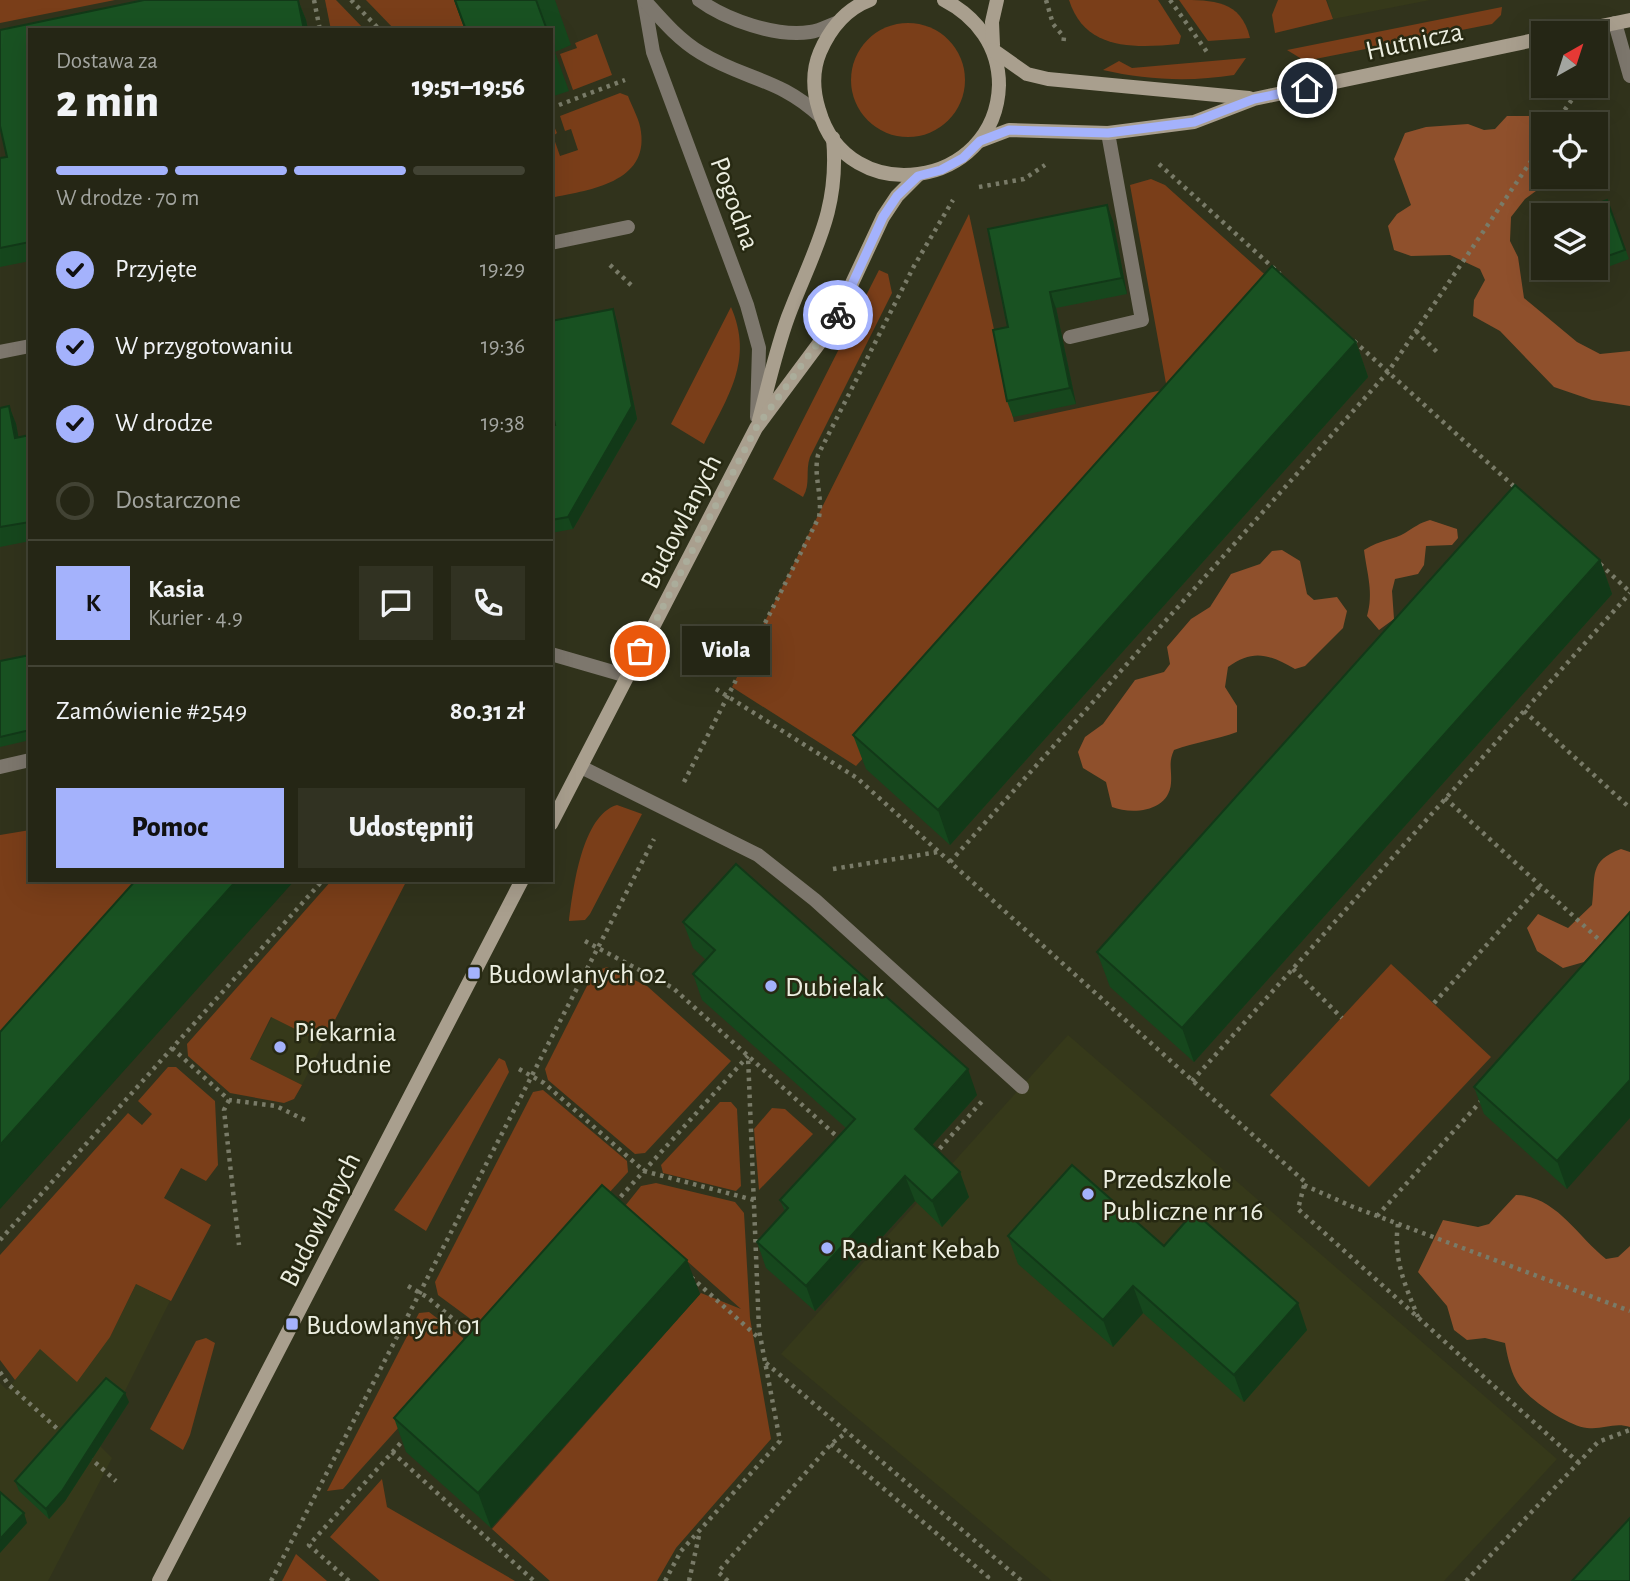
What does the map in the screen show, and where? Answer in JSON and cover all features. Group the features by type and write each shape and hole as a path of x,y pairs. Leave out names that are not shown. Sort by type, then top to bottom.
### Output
{"street":[{"name":"Pogodna","path":"644,0 671,30 701,54 800,97 821,117"},
{"name":"Pogodna","path":"644,0 653,52 737,274 759,348 756,428"},
{"path":"699,0 711,9 786,32 811,32 836,23 858,5 870,0"},
{"path":"944,0 962,9 980,27 993,50"},
{"path":"836,23 817,58 814,96 821,117 848,156 864,166 890,175 918,176 952,164 980,141 992,120 998,97 999,73 993,50 992,22 997,0"},
{"path":"1608,24 1630,20"},
{"path":"1615,23 1630,76"},
{"name":"Hutnicza","path":"980,141 1009,130 1108,133 1194,122 1254,99 1531,41"},
{"name":"Hutnicza","path":"993,50 1027,74 1059,80 1254,99"},
{"path":"1070,337 1142,320 1108,133"},
{"name":"Budowlanych","path":"756,428 788,320 833,196 836,169 833,138"},
{"name":"Budowlanych","path":"553,820 756,428 832,326 883,217 897,196 918,176"},
{"path":"553,243 628,227"},
{"path":"0,352 28,346"},
{"path":"553,655 628,676"},
{"path":"0,767 28,760"},
{"path":"581,767 758,855 815,900 1022,1087"},
{"name":"Budowlanych","path":"159,1581 521,882"}],"path":[{"path":"314,0 320,28"},
{"path":"351,0 378,28"},
{"path":"1045,0 1053,24 1064,37 1059,80"},
{"path":"1170,0 1207,52"},
{"path":"553,107 625,80"},
{"path":"971,189 1024,179 1043,168 1050,157 1052,130"},
{"path":"950,862 1388,372 1531,161"},
{"path":"1158,164 1289,282"},
{"path":"271,1581 819,517 822,504 815,471 818,455 914,266 946,207 957,196"},
{"path":"1416,331 1438,353"},
{"path":"1349,336 1519,491"},
{"path":"1192,1081 1630,592 1590,555"},
{"path":"716,690 857,778 1304,1185 1377,1216 1630,1311"},
{"path":"1524,711 1630,808"},
{"path":"1445,798 1615,954"},
{"path":"826,870 939,852"},
{"path":"0,1240 321,882"},
{"path":"1434,1003 1540,886"},
{"path":"585,941 673,988 849,1147"},
{"path":"1293,969 1342,1018"},
{"path":"172,1048 229,1100 276,1107 305,1120"},
{"path":"612,1207 748,1056"},
{"path":"665,1581 681,1551 780,1441 762,1341 748,1056"},
{"path":"519,1069 544,1083 643,1171 754,1200"},
{"path":"926,1163 988,1094"},
{"path":"1377,1216 1487,1095"},
{"path":"229,1100 224,1110 239,1245"},
{"path":"1304,1185 1298,1209 1578,1463"},
{"path":"1398,1224 1395,1245 1401,1275 1420,1320"},
{"path":"682,1269 762,1341"},
{"path":"408,1286 477,1339"},
{"path":"765,1363 1022,1581"},
{"path":"0,1373 8,1384 67,1437"},
{"path":"1466,1581 1598,1442 1630,1430"},
{"path":"728,1581 718,1572 831,1444 847,1432"},
{"path":"349,1581 309,1545 409,1433"},
{"path":"831,1444 988,1577 984,1581"},
{"path":"392,1452 534,1581"},
{"path":"87,1455 116,1481"},
{"path":"689,1581 700,1530"}],"shaded area":[{"path":"0,0 115,0 0,23"},
{"path":"325,0 336,0 363,28 331,28"},
{"path":"366,0 454,0 464,28 393,28"},
{"path":"1069,0 1158,0 1181,36 1179,44 1129,45 1099,37 1087,29 1077,17"},
{"path":"1179,0 1214,2 1233,9 1246,25 1250,38 1208,41"},
{"path":"1278,0 1326,0 1333,19 1275,33 1272,15"},
{"path":"1327,0 1430,0 1333,19"},
{"path":"1502,7 1501,15 1492,24 1305,61 1287,50"},
{"path":"908,23 930,27 949,39 961,58 965,80 961,102 949,121 930,133 908,137 886,133 867,121 855,102 851,80 855,58 867,39 886,27"},
{"path":"597,34 612,75 573,90 560,54 577,48 575,43"},
{"path":"1246,58 1234,75 1201,79 1135,76 1103,70 1119,61 1132,68"},
{"path":"620,93 628,96 641,132 641,149 635,162 626,173 614,181 555,197 553,136 560,156 578,150 571,129 565,131 560,116"},
{"path":"1507,116 1531,117 1531,189 1539,189 1525,199 1511,217 1510,241 1518,257 1524,298 1577,342 1600,354 1630,351 1630,406 1592,400 1554,387 1500,331 1473,316 1474,300 1485,280 1480,269 1450,255 1411,256 1394,250 1388,226 1397,214 1411,205 1394,159 1405,133 1426,127 1468,124 1484,130 1495,129"},
{"path":"1151,179 1165,185 1283,291 856,766 732,687 969,214 1014,422 1167,389 1130,185"},
{"path":"879,270 888,274 892,293 810,457 807,487 803,497 773,479"},
{"path":"731,307 740,344 739,361 729,394 704,444 671,424"},
{"path":"1430,520 1457,529 1458,538 1452,545 1426,546 1424,565 1418,574 1395,579 1392,591 1394,619 1379,630 1367,616 1370,591 1364,550"},
{"path":"1282,550 1300,561 1307,594 1314,600 1337,597 1347,611 1343,628 1305,666 1295,669 1270,657 1254,656 1246,657 1228,667 1225,687 1237,706 1237,732 1174,750 1169,793 1157,805 1139,811 1112,807 1106,782 1083,768 1078,752 1085,737 1103,724 1135,680 1164,672 1170,664 1167,647 1191,619 1210,607 1231,574 1260,564 1272,551"},
{"path":"617,805 642,814 590,914 585,920 569,921 573,891 587,838 605,812"},
{"path":"28,830 28,882 184,882 0,1089 0,835"},
{"path":"1621,849 1630,852 1630,913 1584,962 1563,968 1537,951 1527,928 1538,914 1568,928 1592,905 1598,864"},
{"path":"330,882 406,882 323,1043 271,1017 250,1059 302,1085 294,1099 284,1103 230,1093 188,1056 187,1044"},
{"path":"1391,964 1491,1057 1369,1187 1270,1095"},
{"path":"607,967 647,986 731,1061 645,1153 635,1154 548,1080 545,1069 594,972"},
{"path":"272,1017 323,1043 302,1085 250,1059"},
{"name":"Przedszkole Publiczne nr 16","path":"1068,1035 1557,1459 1444,1581 1052,1581 781,1354"},
{"path":"499,1058 505,1061 509,1072 426,1231 394,1210"},
{"path":"168,1067 176,1067 215,1101 218,1165 206,1181 181,1168 164,1198 211,1225 171,1301 136,1284 110,1337 77,1382 40,1349 15,1380 0,1360 0,1255 128,1113 142,1125 152,1114 138,1101"},
{"path":"543,1090 627,1161 628,1172 492,1322 476,1323 438,1295 435,1282 533,1092"},
{"path":"720,1102 731,1102 737,1109 741,1186 736,1191 663,1173 661,1165"},
{"path":"772,1108 785,1109 813,1134 759,1190 754,1129"},
{"path":"656,1183 735,1202 744,1213 750,1318 771,1439 676,1548 657,1581 550,1581 492,1529 701,1293 741,1309 625,1206 641,1186"},
{"path":"1516,1195 1543,1202 1565,1219 1606,1259 1618,1257 1630,1246 1630,1427 1579,1426 1537,1402 1516,1380 1505,1343 1485,1338 1467,1340 1454,1330 1447,1306 1418,1272 1443,1220 1478,1227 1489,1224"},
{"path":"136,1284 170,1301 117,1407 95,1441 112,1458 48,1581 0,1581 0,1383 7,1390 40,1348 110,1337"},
{"path":"429,1312 463,1338 465,1354 343,1489 327,1491 419,1313"},
{"path":"206,1338 215,1343 190,1435 183,1450 150,1429 196,1341"},
{"path":"382,1479 387,1507 515,1581 380,1581 330,1537"},
{"path":"296,1554 327,1581 282,1581"}],"building":[{"path":"144,0 298,0 304,28 28,28 28,242 0,248 0,158 7,157 0,126 0,30"},
{"path":"455,0 536,0 546,28 465,28"},
{"path":"1607,200 1625,250 1608,256 1608,203 1599,203"},
{"path":"1107,205 1122,278 1050,292 1070,388 1007,401 993,330 1008,327 988,229"},
{"path":"1272,266 1356,342 938,810 853,735"},
{"path":"613,309 632,406 568,517 553,520 555,425 553,321"},
{"path":"9,406 15,438 28,435 28,522 0,527 0,408"},
{"path":"1515,485 1600,560 1182,1028 1097,952"},
{"path":"28,655 28,730 0,737 0,661"},
{"path":"736,864 968,1069 915,1129 960,1172 932,1201 905,1176 806,1286 757,1242 788,1208 780,1200 855,1119 693,974 715,950 683,922"},
{"path":"134,882 235,882 0,1145 0,1032"},
{"path":"1630,912 1630,1080 1557,1161 1474,1087"},
{"path":"1072,1165 1164,1246 1194,1212 1298,1303 1234,1375 1133,1286 1103,1320 1008,1236"},
{"path":"602,1185 687,1260 478,1493 394,1418"},
{"path":"106,1378 125,1393 62,1491 46,1509 15,1481"},
{"path":"0,1492 24,1513 0,1539"},
{"path":"1630,1518 1630,1581 1572,1581"}],"way so far":[{"path":"640,651 756,428 838,315"}],"place":[{"name":"Viola","path":"640,651"},
{"name":"Budowlanych 02","path":"474,973"},
{"name":"Dubielak","path":"771,986"},
{"name":"Piekarnia Południe","path":"280,1047"},
{"name":"Przedszkole Publiczne nr 16","path":"1088,1194"},
{"name":"Radiant Kebab","path":"827,1248"},
{"name":"Budowlanych 01","path":"292,1324"}],"route":[{"path":"838,315 857,280 883,217 897,196 918,176 941,170 963,158 980,141 1009,130 1035,128 1108,133 1140,131 1194,122 1254,99 1307,88"}]}
